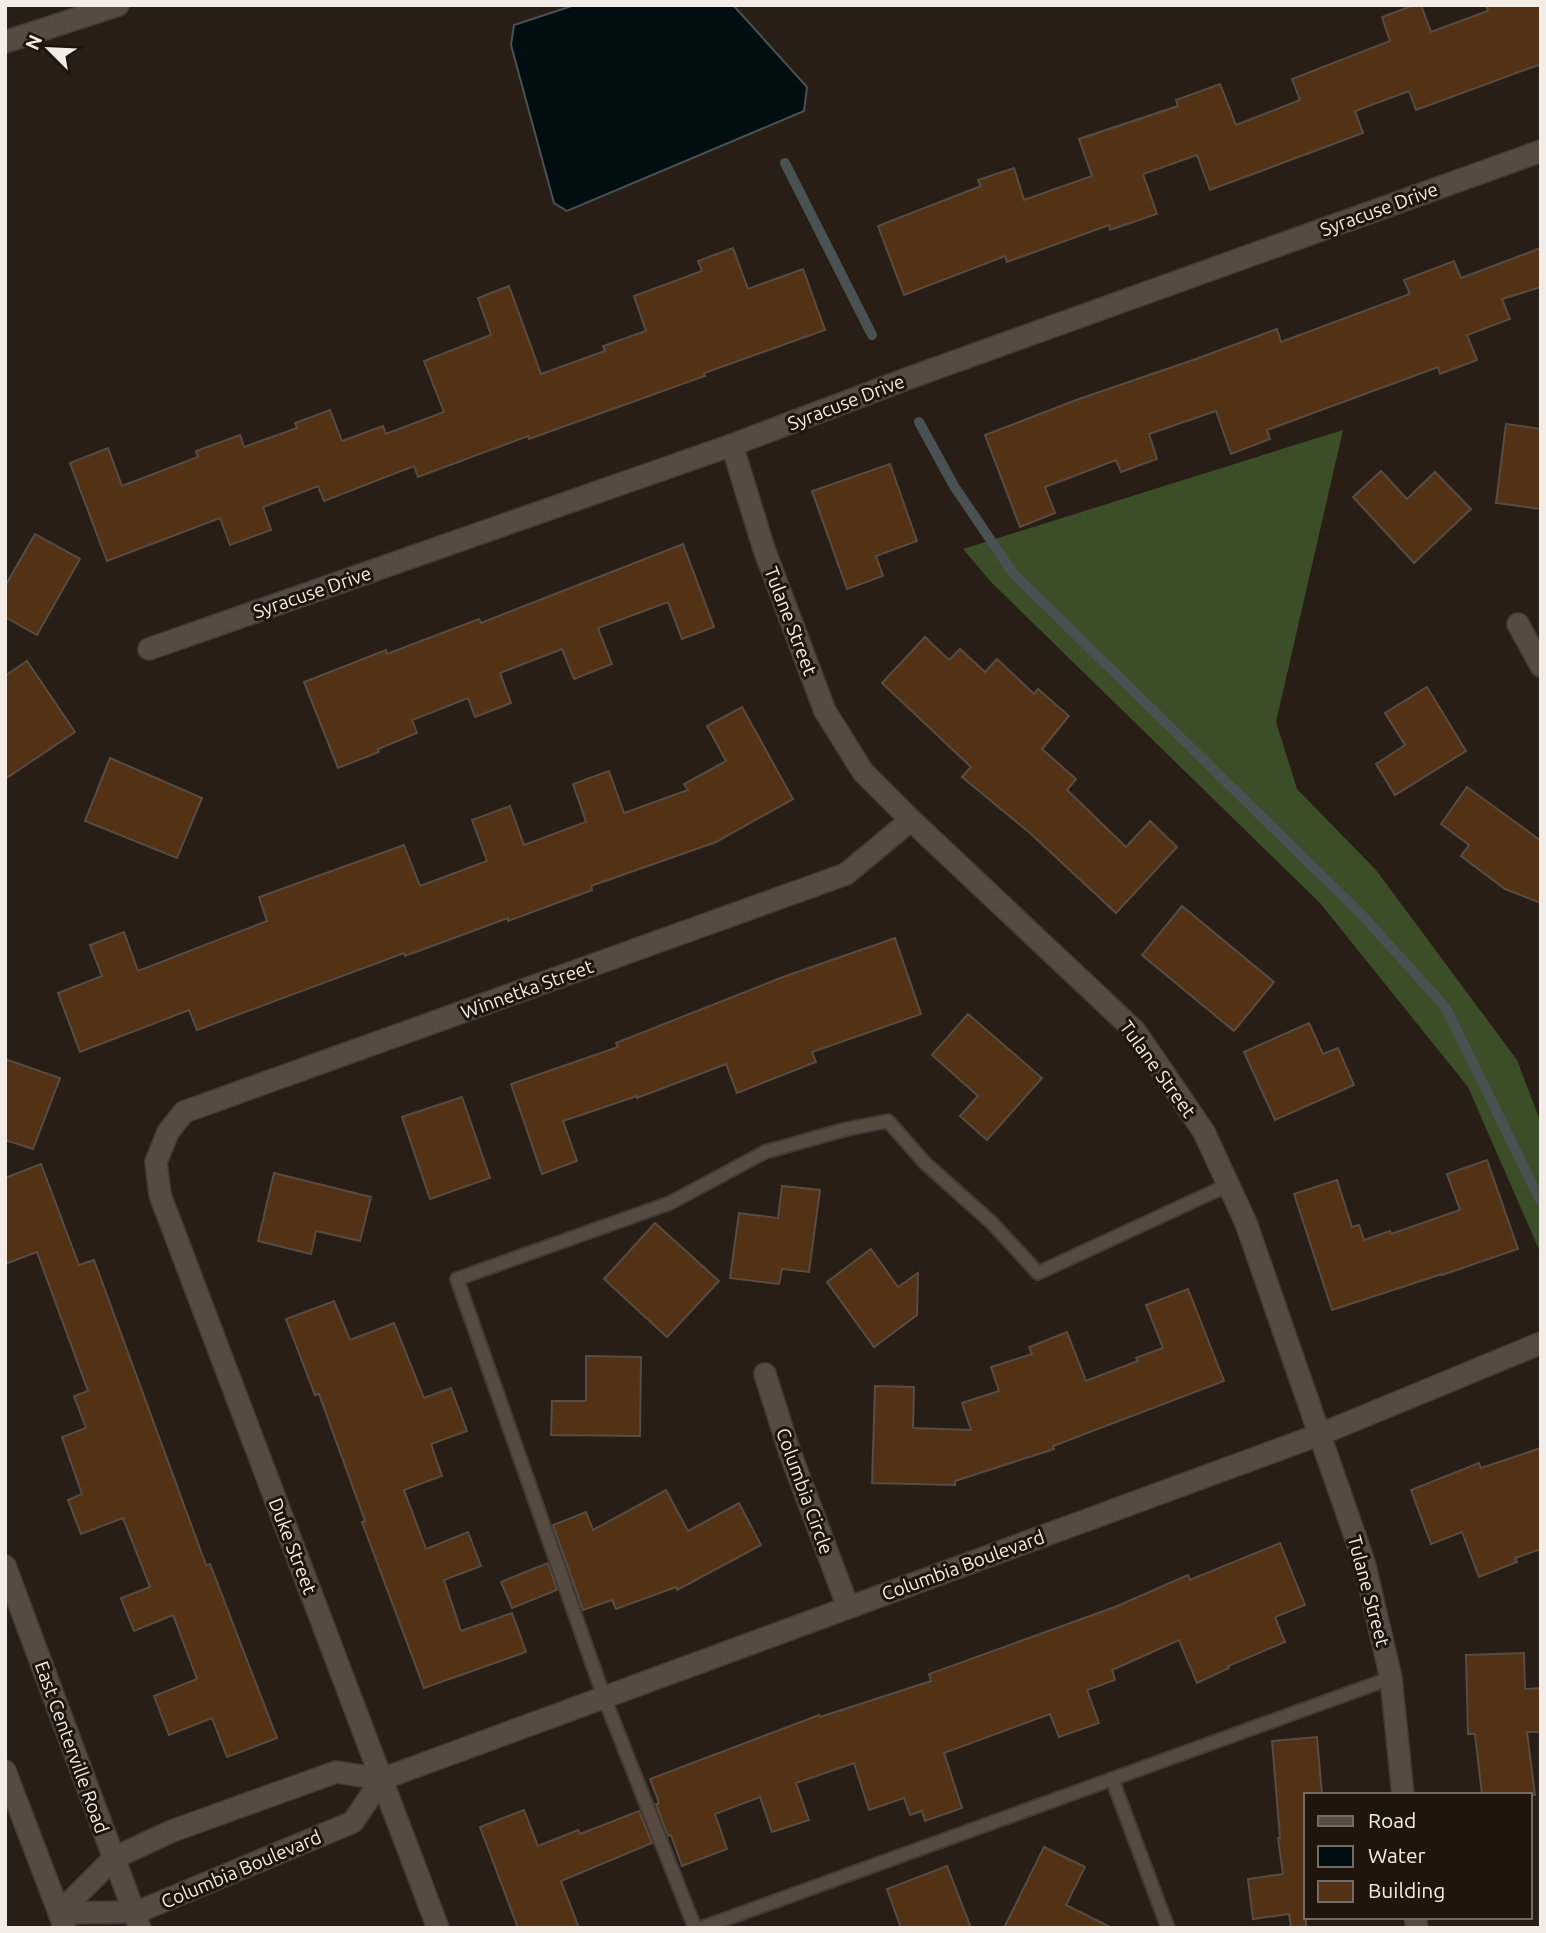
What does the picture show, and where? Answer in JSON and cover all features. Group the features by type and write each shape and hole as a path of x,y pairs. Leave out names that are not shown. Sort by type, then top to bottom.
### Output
{"street":[{"path":"5,42 118,5"},
{"name":"Syracuse Drive","path":"149,649 732,445 909,378 1541,151"},
{"name":"Tulane Street","path":"732,445 764,549 825,711 863,772 1135,1031 1204,1132 1246,1223 1364,1562 1391,1678 1403,1793"},
{"path":"1518,624 1541,666"},
{"name":"Winnetka Street","path":"156,1163 168,1132 184,1112 846,874 911,820"},
{"name":"Duke Street","path":"156,1163 160,1195 438,1928"},
{"name":"Columbia Boulevard","path":"62,1920 114,1858 172,1831 336,1772 382,1779 1321,1434 1541,1343"},
{"name":"Columbia Circle","path":"765,1374 789,1450 848,1607"},
{"name":"East Centerville Road","path":"5,1566 137,1920"},
{"path":"5,1771 62,1920"},
{"name":"Columbia Boulevard","path":"62,1920 137,1920 353,1822 382,1779"}],"lane":[{"path":"695,1928 604,1697 457,1279 670,1203 765,1152 847,1129 888,1121 925,1163 992,1223 1038,1273 1228,1185"},
{"path":"701,1928 1391,1678"},
{"path":"1112,1779 1168,1928"}],"green space":[{"path":"1343,430 1276,722 1297,789 1376,870 1517,1060 1541,1123 1541,1254 1468,1087 1320,903 991,582 963,549"}],"water":[{"path":"575,5 733,5 807,87 804,111 567,211 554,203 511,45 514,25"}],"building":[{"path":"1421,5 1431,32 1488,11 1486,5 1541,5 1541,64 1416,110 1409,91 1355,111 1363,133 1210,190 1197,155 1143,174 1157,214 1110,230 1109,225 1007,262 1005,256 904,295 878,226 981,186 978,180 1014,168 1024,200 1092,176 1079,139 1178,106 1176,100 1220,84 1236,125 1300,100 1292,79 1390,41 1382,17"},
{"path":"733,248 748,289 803,269 825,330 704,373 705,376 529,439 528,436 418,477 414,466 324,501 318,486 263,507 271,530 230,545 220,518 107,561 70,463 108,448 122,486 198,457 196,451 240,435 244,447 297,428 295,423 330,410 342,441 383,426 386,434 444,412 424,361 491,335 478,298 509,286 541,374 605,351 603,346 646,331 634,296 702,271 698,261"},
{"path":"1541,248 1541,287 1502,299 1510,319 1467,335 1477,360 1440,374 1438,367 1267,430 1270,439 1231,454 1216,411 1149,434 1157,459 1121,472 1116,460 1045,487 1055,513 1020,527 985,435 1277,329 1281,342 1410,294 1404,280 1454,261 1461,278"},
{"path":"1506,424 1541,429 1541,509 1496,503"},
{"path":"890,464 917,541 876,556 883,576 847,589 812,491"},
{"path":"1381,471 1407,499 1435,472 1471,509 1414,563 1353,497"},
{"path":"35,534 80,559 37,635 5,617 5,586"},
{"path":"683,544 714,627 682,639 668,602 598,628 612,664 574,679 562,649 500,673 511,703 475,717 468,698 412,720 417,733 338,768 304,682 386,650 387,654 479,619 481,623"},
{"path":"925,637 949,660 960,649 985,672 997,659 1034,694 1038,689 1069,716 1042,749 1076,779 1067,790 1126,847 1150,821 1177,847 1116,913 1030,833 962,777 971,767 882,683"},
{"path":"27,661 75,732 5,779 5,676"},
{"path":"1427,687 1466,751 1395,795 1376,764 1405,745 1385,713"},
{"path":"742,707 793,799 716,842 591,886 592,890 508,921 508,918 405,956 404,953 197,1030 189,1010 80,1052 58,993 102,976 90,945 124,932 138,971 267,921 259,897 404,845 420,886 487,861 472,820 510,806 524,845 586,822 573,784 609,771 624,813 688,790 684,784 726,761 707,726"},
{"path":"110,758 202,798 177,858 85,821"},
{"path":"1467,787 1541,841 1541,903 1505,889 1461,856 1469,845 1441,824"},
{"path":"1182,906 1274,982 1234,1031 1142,955"},
{"path":"895,938 921,1014 812,1052 816,1062 737,1093 726,1064 637,1098 563,1121 577,1161 542,1174 511,1084 618,1047 616,1043 783,977"},
{"path":"968,1014 1042,1078 987,1140 960,1116 978,1096 932,1055"},
{"path":"1309,1023 1323,1054 1338,1048 1354,1085 1275,1120 1244,1052"},
{"path":"5,1059 60,1078 33,1149 5,1140"},
{"path":"462,1097 490,1178 430,1199 402,1117"},
{"path":"1487,1160 1518,1249 1332,1310 1294,1194 1337,1180 1352,1227 1359,1225 1364,1240 1390,1231 1391,1234 1460,1210 1447,1174"},
{"path":"41,1164 79,1265 94,1260 206,1565 210,1564 277,1738 227,1757 212,1718 169,1735 154,1696 197,1679 173,1615 134,1631 121,1598 150,1587 123,1518 81,1534 68,1500 82,1494 62,1437 86,1428 74,1396 88,1391 37,1252 5,1264 5,1178"},
{"path":"274,1173 371,1197 360,1241 316,1231 311,1254 258,1241"},
{"path":"782,1186 820,1190 809,1272 782,1269 779,1284 730,1278 739,1213 778,1218"},
{"path":"655,1223 719,1281 667,1337 604,1279"},
{"path":"871,1249 898,1287 918,1273 917,1315 874,1347 827,1282"},
{"path":"1188,1289 1224,1381 1053,1446 1054,1449 955,1481 955,1485 872,1483 875,1386 914,1387 913,1428 971,1430 962,1403 999,1391 991,1367 1032,1354 1029,1347 1067,1332 1086,1381 1138,1361 1136,1358 1163,1348 1146,1305"},
{"path":"334,1301 350,1340 394,1323 424,1398 451,1388 467,1431 431,1444 442,1476 404,1490 426,1549 468,1532 481,1566 444,1580 461,1631 512,1613 526,1652 424,1688 362,1522 365,1521 319,1394 315,1395 286,1319"},
{"path":"586,1356 641,1357 640,1436 551,1435 552,1401 586,1401"},
{"path":"1541,1448 1541,1549 1515,1558 1517,1562 1479,1577 1462,1532 1431,1544 1411,1490 1479,1463 1481,1468"},
{"path":"666,1490 688,1531 739,1503 761,1545 677,1590 676,1587 616,1609 612,1600 583,1610 553,1525 586,1512 593,1530"},
{"path":"1280,1543 1305,1605 1275,1617 1285,1642 1228,1666 1229,1668 1197,1683 1179,1640 1112,1670 1115,1680 1087,1690 1099,1723 1059,1737 1050,1714 944,1753 962,1808 925,1821 922,1811 910,1815 904,1798 869,1810 854,1763 796,1783 809,1820 772,1832 760,1797 715,1814 727,1849 682,1866 656,1804 659,1803 650,1779 819,1715 820,1717 931,1681 929,1674 1115,1607 1188,1575 1190,1580"},
{"path":"548,1563 557,1590 512,1608 501,1582"},
{"path":"1524,1653 1525,1689 1541,1688 1541,1732 1527,1732 1535,1795 1482,1793 1475,1734 1468,1734 1466,1655"},
{"path":"1317,1737 1322,1793 1304,1793 1306,1928 1291,1928 1289,1914 1253,1919 1248,1879 1283,1874 1272,1741"},
{"path":"524,1810 538,1846 578,1830 580,1834 639,1811 652,1843 561,1881 579,1928 518,1928 480,1827"},
{"path":"1044,1847 1085,1867 1066,1905 1112,1928 1004,1928"},
{"path":"947,1866 971,1928 901,1928 887,1889"}],"waterway":[{"path":"785,163 872,335"},
{"path":"919,422 954,486 1013,573 1363,916 1446,1008 1541,1202"}]}
